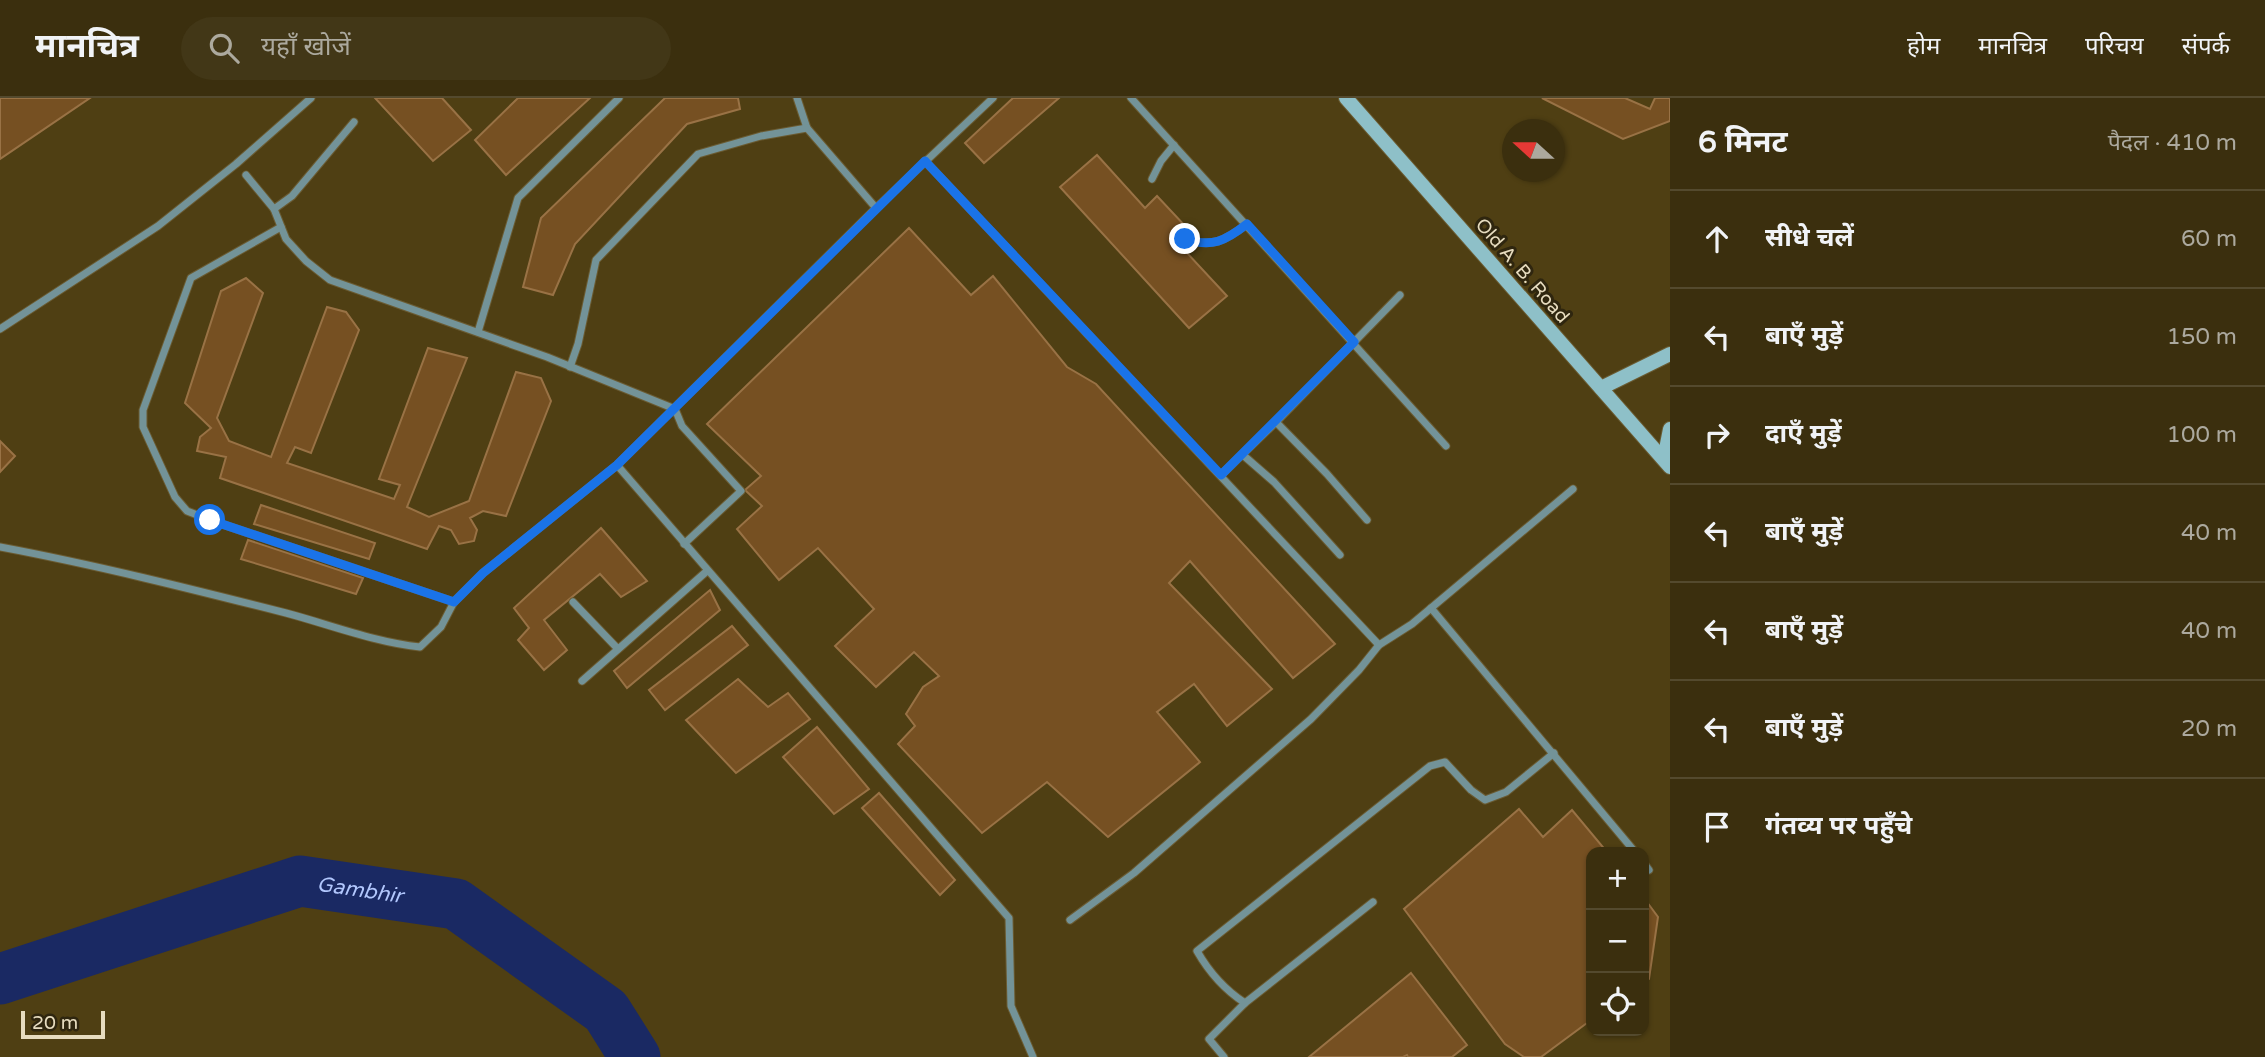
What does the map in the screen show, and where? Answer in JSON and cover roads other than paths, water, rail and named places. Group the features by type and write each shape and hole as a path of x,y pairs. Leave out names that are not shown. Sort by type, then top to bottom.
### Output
{"street":[{"path":"0,329 158,226 236,164 311,98"},
{"path":"478,332 518,198 619,98"},
{"path":"796,98 807,128 876,208"},
{"path":"0,547 172,584 393,644 420,647 441,626 454,602 483,573 617,465 876,208 993,98"},
{"path":"1131,98 1446,446"},
{"name":"Old A. B. Road","path":"1346,98 1667,463"},
{"path":"274,209 292,196 354,122"},
{"path":"570,367 578,344 596,260 698,153 761,136 807,128"},
{"path":"1153,179 1161,161 1174,145"},
{"path":"925,161 1380,645"},
{"path":"246,175 274,209 286,239 306,261 330,280 478,332 674,409 682,426 741,491 684,544"},
{"path":"1185,239 1204,245 1231,236 1247,224"},
{"path":"281,226 191,278 143,410 143,427 175,497 187,511 210,520 454,602"},
{"path":"1221,475 1400,295"},
{"path":"1601,387 1670,354"},
{"path":"1276,422 1367,520"},
{"path":"1667,463 1670,429"},
{"path":"1243,455 1274,482 1340,555"},
{"path":"617,465 1009,918 1011,1006 1033,1057"},
{"path":"1070,920 1134,873 1311,719 1380,645 1412,624 1573,489"},
{"path":"582,681 707,570"},
{"path":"573,602 618,649"},
{"path":"1431,608 1631,847"},
{"path":"1245,1003 1231,994 1214,976 1197,951 1430,766 1445,762 1471,790 1485,800 1506,792 1554,754"},
{"path":"1224,1057 1209,1039 1245,1003 1373,902"}],"waterway":[{"name":"Gambhir","path":"0,979 300,881 456,904 606,1011 635,1057"}]}
